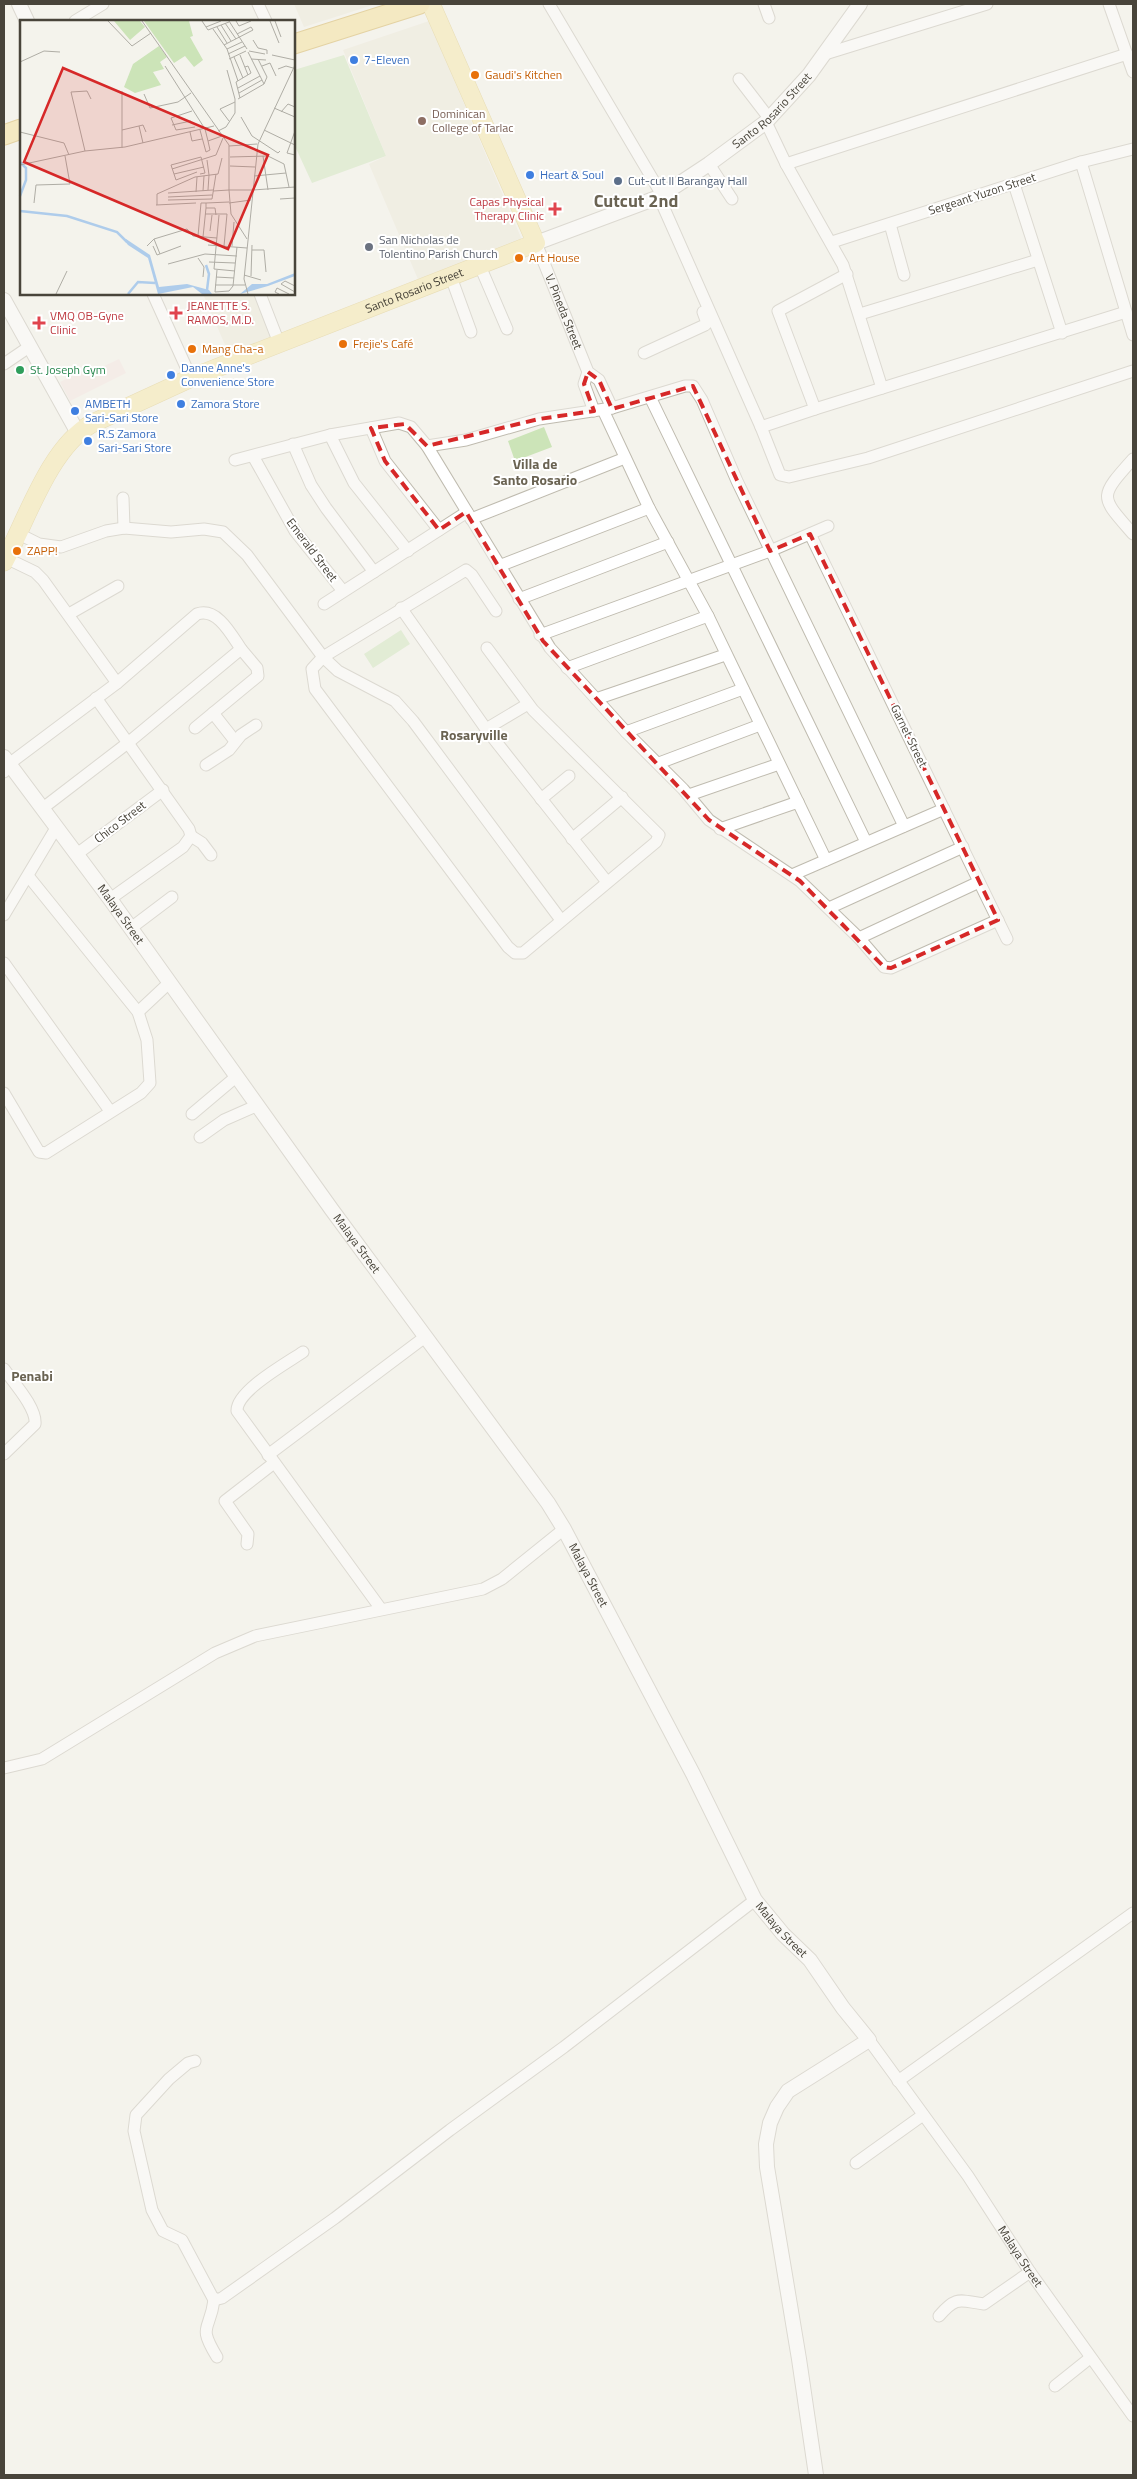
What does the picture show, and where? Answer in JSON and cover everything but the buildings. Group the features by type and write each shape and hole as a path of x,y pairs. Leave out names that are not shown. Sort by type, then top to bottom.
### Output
{"highway":[{"path":"295,44 420,4"},
{"path":"4,135 20,129"}],"main road":[{"name":"V. Pineda Street","path":"430,4 536,243"},
{"name":"Santo Rosario Street","path":"5,560 58,459 78,433 91,424 191,378 536,243"}],"street":[{"path":"19,4 27,20"},
{"path":"77,20 104,4"},
{"path":"258,4 266,20"},
{"path":"549,4 660,196 705,303 761,427 780,475 789,477 875,456 1133,371"},
{"path":"764,4 769,18"},
{"name":"Santo Rosario Street","path":"536,243 660,196 709,164 767,120 826,54 860,4"},
{"path":"826,54 971,6 987,4"},
{"path":"1109,4 1133,72"},
{"path":"786,164 1127,54"},
{"path":"739,80 767,120 786,164 832,242 847,274 882,388"},
{"name":"Sergeant Yuzon Street","path":"832,242 1081,162 1133,149"},
{"path":"1081,162 1133,335"},
{"path":"709,164 732,199"},
{"path":"1014,184 1062,333"},
{"path":"890,224 904,276"},
{"name":"V. Pineda Street","path":"536,243 588,372 599,380 603,410"},
{"path":"860,314 1038,260"},
{"path":"480,266 507,329"},
{"path":"815,409 778,311 847,274"},
{"path":"451,277 471,332"},
{"path":"153,295 191,378"},
{"path":"260,295 279,343"},
{"path":"4,300 78,433"},
{"path":"644,353 705,325 707,320 701,306 705,303"},
{"path":"761,427 1126,312"},
{"path":"4,364 29,347"},
{"name":"V. Pineda Street","path":"588,372 584,384 603,410"},
{"path":"427,446 466,440 539,419 603,410 685,386 694,386 770,551 904,826"},
{"path":"650,397 866,842"},
{"path":"603,410 649,508 708,616 725,655 743,688 826,860"},
{"path":"235,460 330,435 405,424 415,431 427,446 540,635 567,668 720,829 792,874 830,908 887,969 998,920"},
{"path":"371,428 386,461 439,530"},
{"path":"330,435 354,482 408,550"},
{"path":"293,444 311,485 374,572"},
{"name":"Emerald Street","path":"253,456 295,531 343,590"},
{"path":"324,604 439,530 469,515 625,458"},
{"path":"1133,459 1110,484 1106,498 1108,505 1133,534"},
{"path":"123,498 124,528"},
{"path":"499,566 649,508"},
{"path":"540,635 770,551 828,526"},
{"path":"19,534 39,544 61,547 106,531 124,528 171,532 204,529 223,532 247,555 323,657 338,671 395,701 413,721 561,920"},
{"name":"Garnet Street","path":"810,534 1007,939"},
{"path":"519,599 668,542"},
{"path":"5,560 35,572 69,614 116,683"},
{"path":"487,648 528,704 656,831 659,838 523,952 515,953 508,947 314,688 312,669 323,657 466,570 472,575 496,611"},
{"path":"69,614 118,586"},
{"path":"401,608 486,729 607,882"},
{"path":"6,764 116,683 197,614 204,611 210,612 220,621 257,668 258,676 195,728"},
{"path":"567,668 708,616"},
{"path":"43,808 129,742 242,648"},
{"path":"596,699 725,655"},
{"path":"626,732 743,688"},
{"path":"96,698 163,790 191,836 202,843 211,855"},
{"path":"486,729 528,704"},
{"path":"213,713 235,741"},
{"path":"206,765 229,750 235,741 256,725"},
{"path":"659,763 760,725"},
{"name":"Malaya Street","path":"6,764 43,808 77,854 425,1337 521,1465 564,1529 693,1774 755,1900 783,1934 810,1960 842,2008 869,2040 968,2176 1030,2272 1133,2416"},
{"path":"689,795 779,764"},
{"path":"541,799 569,776"},
{"name":"Chico Street","path":"77,854 163,790"},
{"path":"572,839 622,797"},
{"path":"720,829 798,802"},
{"path":"792,874 944,809"},
{"path":"4,916 29,877 56,828"},
{"path":"110,899 183,847 191,836"},
{"path":"830,908 963,847"},
{"path":"4,1093 39,1152 46,1153 141,1093 150,1083 146,1040 138,1012 29,877"},
{"path":"859,938 979,882"},
{"path":"131,928 172,897"},
{"path":"4,963 110,1111"},
{"path":"138,1012 170,982"},
{"path":"192,1114 237,1076"},
{"path":"200,1137 224,1120 258,1105"},
{"path":"247,1544 248,1534 225,1501 271,1459 425,1337"},
{"path":"303,1352 244,1393 236,1404 241,1419 381,1609"},
{"path":"4,1369 27,1400 36,1418 35,1424 4,1454"},
{"path":"4,1768 42,1759 215,1653 255,1636 482,1589 502,1579 564,1529"},
{"path":"214,2300 222,2298 335,2218 450,2130 564,2047 755,1900"},
{"path":"898,2081 1133,1913"},
{"path":"816,2475 767,2167 766,2144 770,2123 777,2107 788,2091 869,2040"},
{"path":"195,2061 175,2074 136,2115 134,2131 152,2210 163,2231 182,2240 214,2300 205,2331 207,2340 217,2357"},
{"path":"856,2163 923,2115"},
{"path":"940,2316 949,2304 958,2300 984,2304 1030,2272"},
{"path":"1055,2386 1090,2358"}],"highlighted area":[{"path":"588,372 599,380 612,409 693,386 770,551 810,534 998,920 891,968 884,967 800,881 709,820 567,668 543,641 466,512 439,530 385,461 371,428 405,424 427,446 539,419 594,411 584,384"}],"shaded area":[{"path":"294,4 376,4 304,27"},
{"name":"Dominican College of Tarlac","path":"429,21 522,240 420,284 369,164 386,156 343,50"},
{"path":"203,295 255,295 275,343 232,361"},
{"path":"119,359 126,373 70,401 60,382 82,371 85,375"}],"green space":[{"path":"344,55 386,156 312,183 295,146 295,70"},
{"path":"544,427 552,447 515,461 508,441"},
{"path":"401,630 410,644 373,668 364,654"}],"place":[{"name":"7-Eleven","path":"354,60"},
{"name":"Gaudi's Kitchen","path":"475,75"},
{"name":"Dominican College of Tarlac","path":"422,121"},
{"name":"Heart & Soul","path":"530,175"},
{"name":"Cut-cut II Barangay Hall","path":"618,181"},
{"name":"Capas Physical Therapy Clinic","path":"555,209"},
{"name":"San Nicholas de Tolentino Parish Church","path":"369,247"},
{"name":"Art House","path":"519,258"},
{"name":"JEANETTE S. RAMOS, M.D.","path":"176,313"},
{"name":"VMQ OB-Gyne Clinic","path":"39,323"},
{"name":"Frejie's Café","path":"343,344"},
{"name":"Mang Cha-a","path":"192,349"},
{"name":"St. Joseph Gym","path":"20,370"},
{"name":"Danne Anne's Convenience Store","path":"171,375"},
{"name":"Zamora Store","path":"181,404"},
{"name":"AMBETH Sari-Sari Store","path":"75,411"},
{"name":"R.S Zamora Sari-Sari Store","path":"88,441"},
{"name":"ZAPP!","path":"17,551"}],"district":[{"name":"Cutcut 2nd","path":"636,201"},
{"name":"Villa de Santo Rosario","path":"535,472"},
{"name":"Rosaryville","path":"474,735"},
{"name":"Penabi","path":"32,1376"}]}
